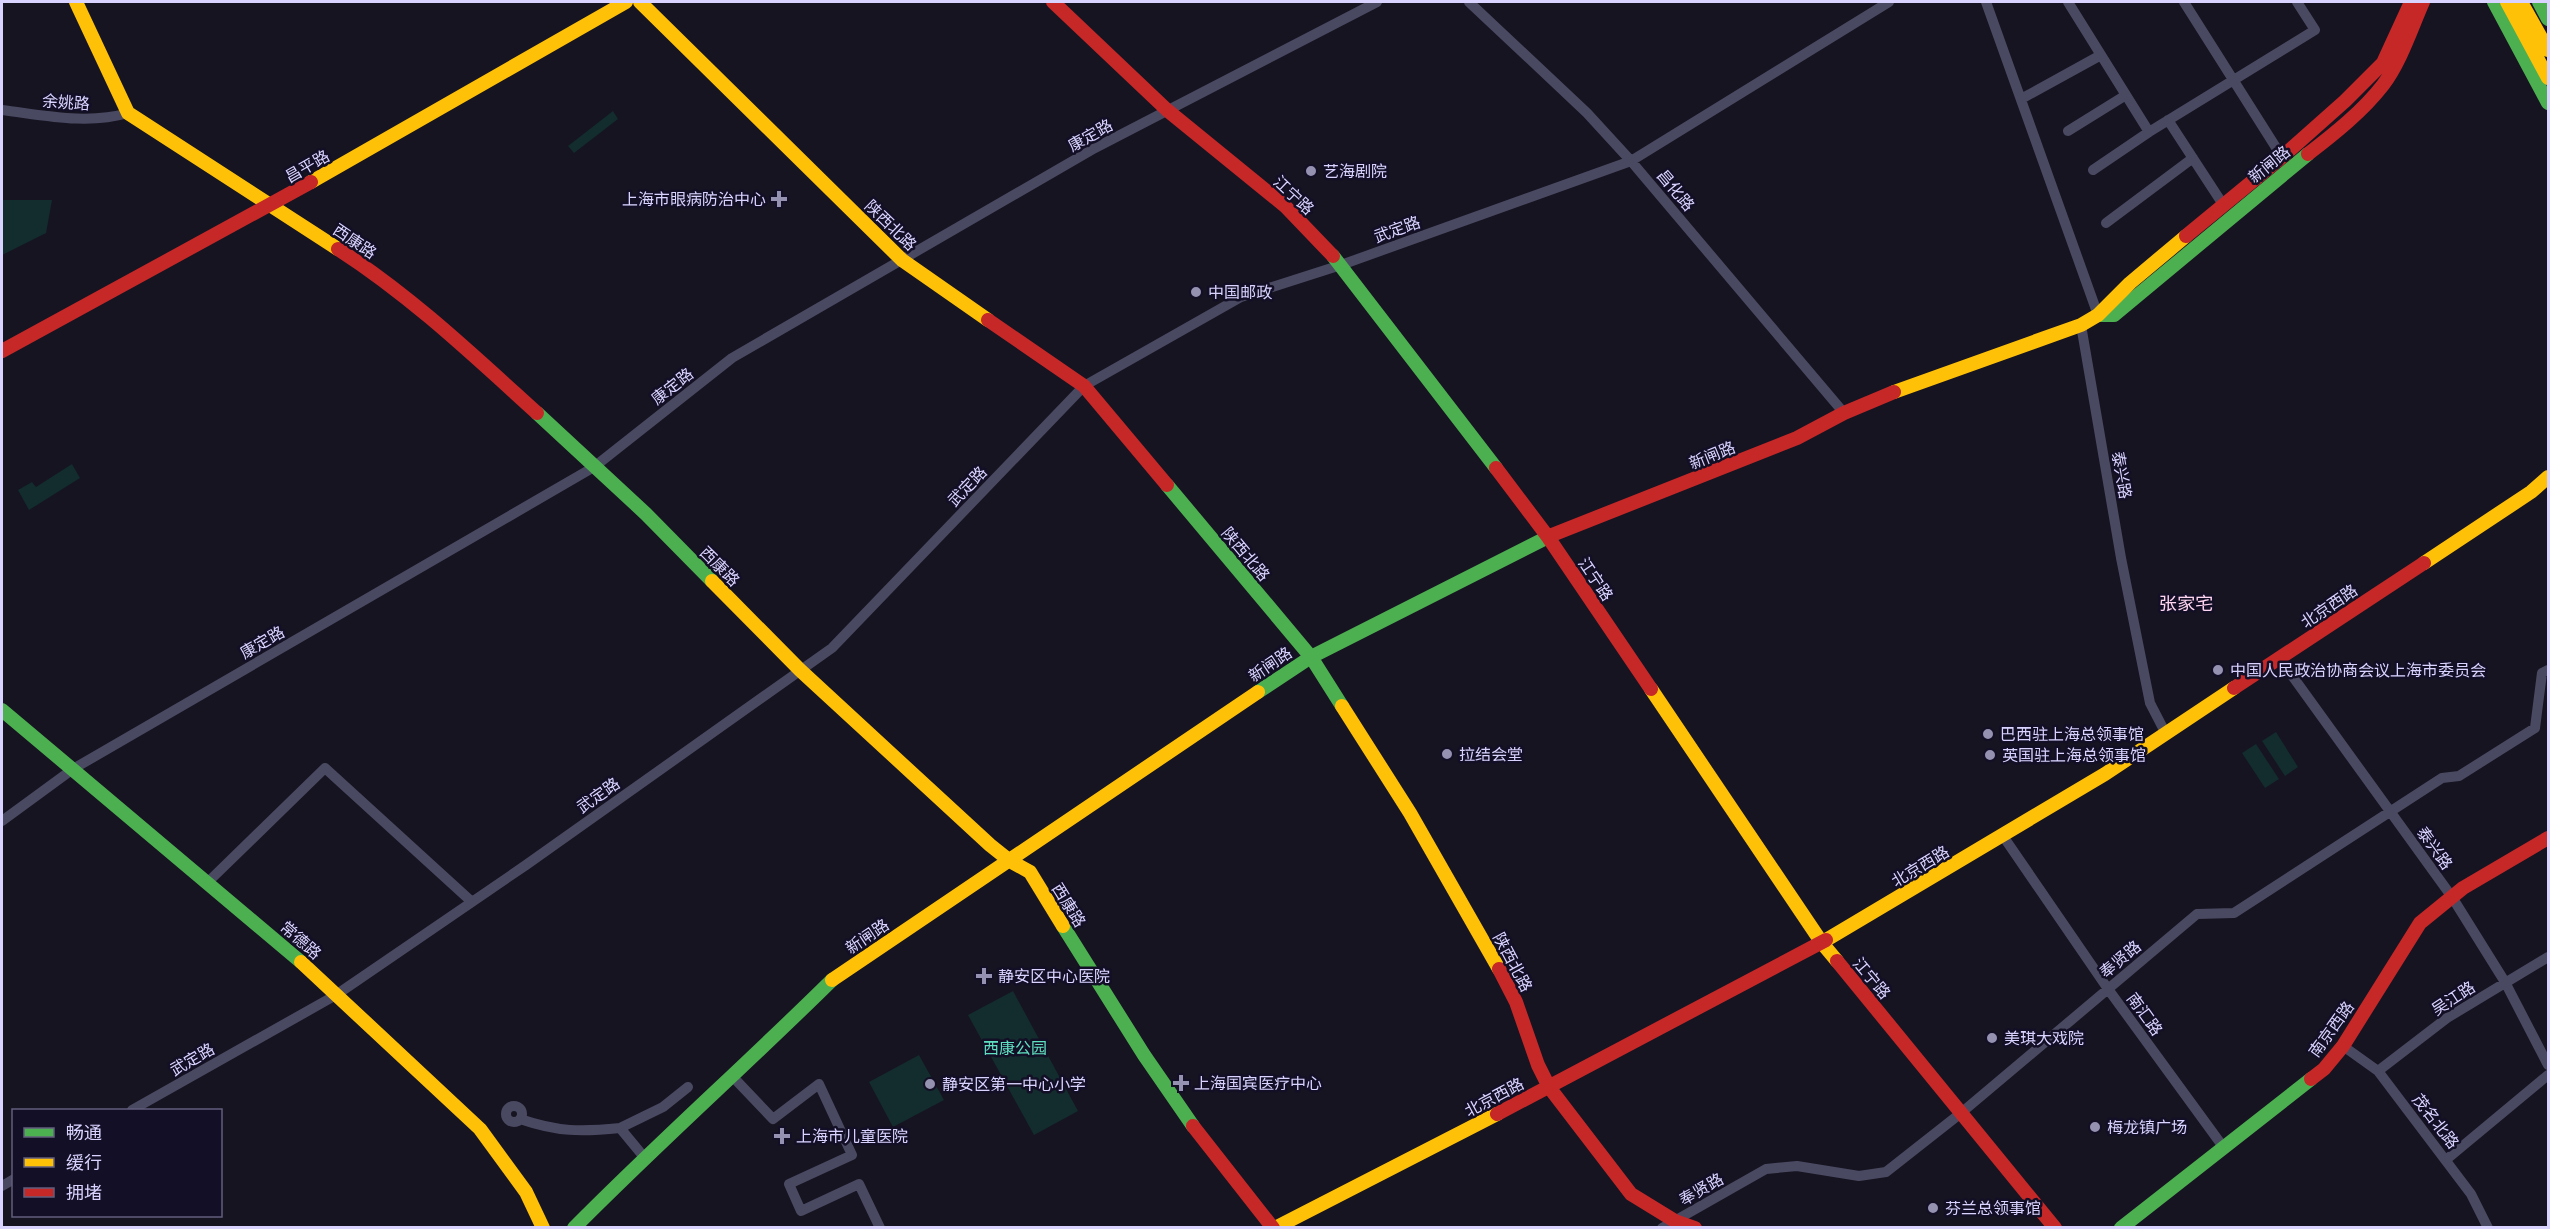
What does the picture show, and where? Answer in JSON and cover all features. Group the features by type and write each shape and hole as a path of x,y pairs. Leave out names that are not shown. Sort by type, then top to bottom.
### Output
{"main road":[{"name":"西康路","path":"76,2 121,102 128,112 347,255 397,290 447,331 646,514 800,670 990,845 1010,861 1030,872 1149,1063 1240,1190 1274,1227"},
{"name":"昌平路","path":"2,351 270,206 626,2"},
{"name":"陕西北路","path":"640,2 902,260 1084,386 1311,657 1410,813 1497,965 1516,1002 1538,1065 1550,1087 1631,1194 1668,1224 1695,1227"},
{"name":"江宁路","path":"1053,2 1167,110 1285,206 1341,265 1548,537 1822,944 2055,1227"},
{"name":"新闸路","path":"574,1227 644,1157 733,1077 838,975 1311,657 1548,537 1797,438 1844,413 1903,388 2081,325 2098,315 2130,284 2282,157 2345,101 2383,63 2411,2"},
{"name":"新闸路","path":"2098,315 2114,315 2333,135 2382,86 2394,67 2423,2"},
{"path":"2494,2 2548,103"},
{"path":"2506,2 2545,62 2548,78"},
{"path":"2521,2 2548,50"},
{"path":"2539,2 2548,18"},
{"name":"北京西路","path":"1274,1227 1550,1087 1822,944 2105,774 2165,732 2280,659 2531,492 2548,477"},
{"name":"常德路","path":"2,710 301,961 480,1129 526,1192 543,1227"},
{"name":"南京西路","path":"2121,1227 2324,1070 2343,1046 2420,923 2452,897 2548,838"}],"street":[{"name":"康定路","path":"2,821 72,769 594,467 732,358 1095,148 1377,2"},
{"name":"昌化路","path":"1469,2 1587,113 1631,161 1844,413"},
{"name":"武定路","path":"134,1109 336,995 832,648 1084,386 1230,302 1341,265 1631,161 1888,2"},
{"path":"1986,2 2098,315"},
{"path":"2068,2 2149,132"},
{"path":"2184,2 2282,157"},
{"path":"2093,170 2168,120 2315,30 2297,2"},
{"path":"2021,99 2101,54"},
{"path":"2068,131 2126,95"},
{"name":"余姚路","path":"2,110 88,119 108,118 128,112"},
{"path":"2168,120 2224,206"},
{"path":"2106,223 2193,158"},
{"name":"泰兴路","path":"2081,325 2121,558 2150,703 2165,732"},
{"name":"泰兴路","path":"2280,659 2452,897 2505,982 2548,1065"},
{"name":"奉贤路","path":"1668,1224 1766,1169 1797,1166 1859,1176 1886,1172 1961,1113 2197,914 2234,913 2442,778 2459,776 2535,728 2542,674 2548,670"},
{"path":"208,882 325,768 472,902"},
{"name":"南汇路","path":"2004,836 2108,989 2224,1148"},
{"name":"吴江路","path":"2378,1071 2447,1018 2548,957"},
{"name":"茂名北路","path":"2343,1046 2378,1071 2471,1194 2488,1227"},
{"path":"2447,1160 2548,1075"},
{"path":"733,1077 772,1119 819,1084 852,1155 789,1184 801,1211 859,1184 880,1227"},
{"path":"520,1119 543,1127 577,1132 620,1128 663,1107 688,1087"},
{"path":"620,1128 644,1157"}],"green space":[{"path":"613,111 618,119 574,153 568,146"},
{"path":"2,200 52,200 46,233 2,255"},
{"path":"72,464 80,478 29,510 18,490 32,482 36,487"},
{"path":"2276,732 2298,767 2285,776 2262,741"},
{"path":"2256,744 2279,779 2265,788 2242,753"},
{"name":"西康公园","path":"1013,991 1078,1111 1034,1135 968,1015"},
{"path":"919,1055 944,1100 893,1127 869,1082"}],"traffic: fast":[{"path":"2494,2 2548,103"},
{"path":"2539,2 2548,19"},
{"path":"2098,315 2114,315 2308,154"},
{"path":"1333,256 1496,468"},
{"path":"537,413 646,514 712,581"},
{"path":"1167,485 1311,657 1342,706"},
{"path":"1258,692 1311,657 1552,535"},
{"path":"2,710 301,962"},
{"path":"1063,926 1144,1055 1193,1126"},
{"path":"574,1228 832,980"},
{"path":"2121,1228 2311,1079"}],"traffic: slow":[{"path":"76,2 128,113 338,249"},
{"path":"311,182 626,2"},
{"path":"640,2 902,260 988,320"},
{"path":"2507,2 2548,78"},
{"path":"2521,2 2548,50"},
{"path":"1894,392 2081,325 2098,315 2130,283 2186,236"},
{"path":"2424,563 2531,492 2548,477"},
{"path":"712,581 800,670 990,845 1010,861 1030,872 1063,926"},
{"path":"1826,940 2105,774 2234,688"},
{"path":"1651,689 1822,943 1837,961"},
{"path":"832,980 1258,692"},
{"path":"1342,706 1410,813 1499,969"},
{"path":"301,962 480,1129 526,1192 543,1228"},
{"path":"1275,1228 1497,1114"}],"traffic: jam":[{"path":"1053,2 1167,110 1285,206 1333,256"},
{"path":"2186,236 2282,157 2345,101 2383,63 2411,2"},
{"path":"2308,154 2357,113 2383,85 2400,55 2423,2"},
{"path":"2,351 311,182"},
{"path":"338,249 416,306 537,413"},
{"path":"988,320 1084,386 1167,485"},
{"path":"1552,535 1797,438 1844,413 1894,392"},
{"path":"1496,468 1548,537 1651,689"},
{"path":"2234,688 2424,563"},
{"path":"2311,1079 2324,1069 2343,1046 2420,923 2463,888 2548,838"},
{"path":"1497,1114 1826,940"},
{"path":"1837,961 2055,1228"},
{"path":"1499,969 1516,1002 1538,1065 1549,1087 1631,1194 1675,1221 1695,1228"},
{"path":"1193,1126 1273,1228"}],"place":[{"name":"艺海剧院","path":"1311,171"},
{"name":"上海市眼病防治中心","path":"779,199"},
{"name":"中国邮政","path":"1196,292"},
{"name":"中国人民政治协商会议上海市委员会","path":"2218,670"},
{"name":"巴西驻上海总领事馆","path":"1988,734"},
{"name":"拉结会堂","path":"1447,754"},
{"name":"英国驻上海总领事馆","path":"1990,755"},
{"name":"静安区中心医院","path":"984,976"},
{"name":"美琪大戏院","path":"1992,1038"},
{"name":"上海国宾医疗中心","path":"1181,1083"},
{"name":"静安区第一中心小学","path":"930,1084"},
{"name":"梅龙镇广场","path":"2095,1127"},
{"name":"上海市儿童医院","path":"782,1136"},
{"name":"芬兰总领事馆","path":"1933,1208"}],"district":[{"name":"张家宅","path":"2186,604"}]}
